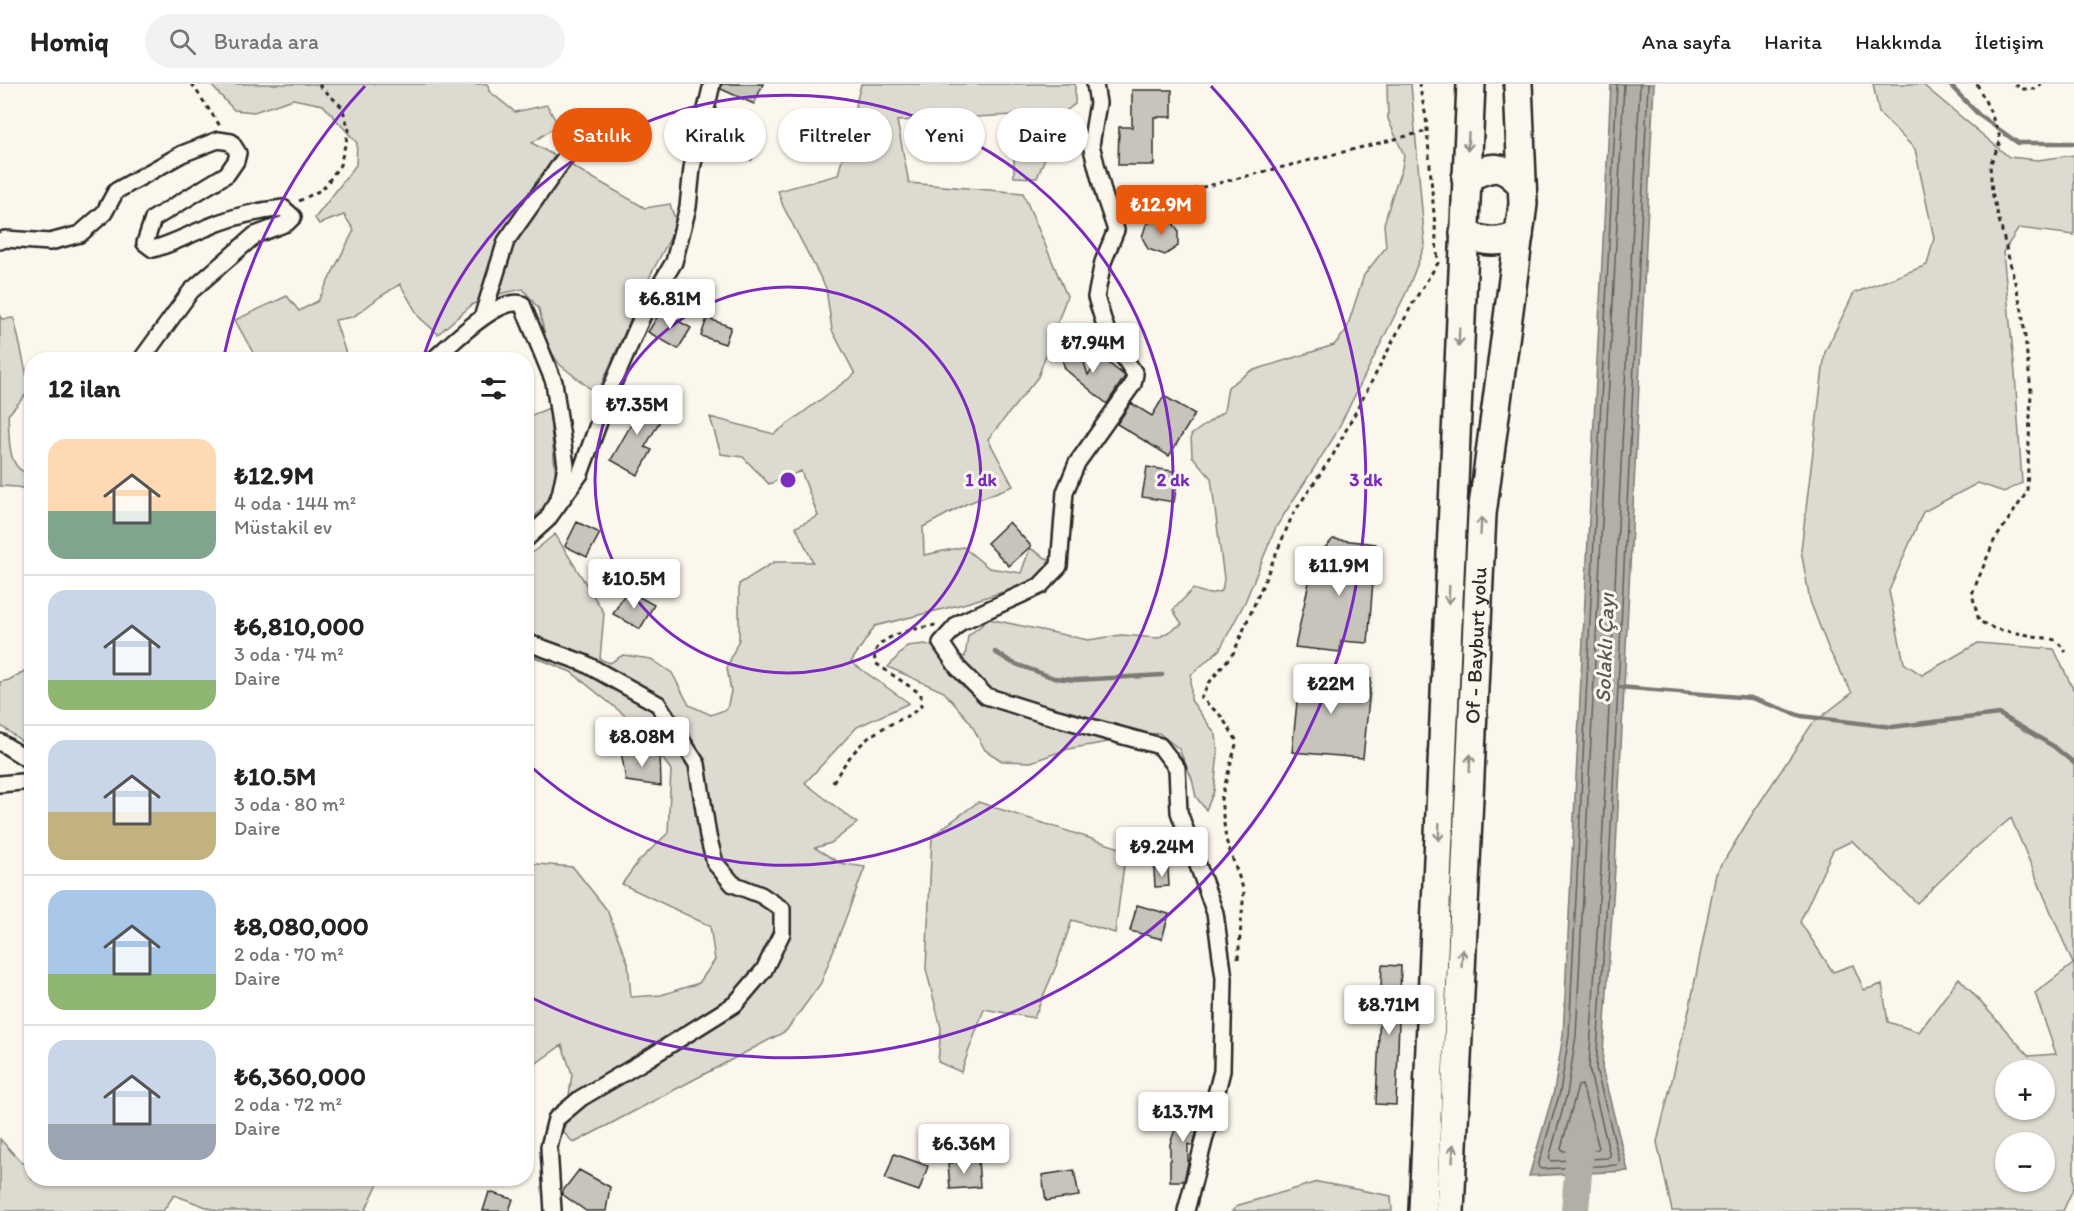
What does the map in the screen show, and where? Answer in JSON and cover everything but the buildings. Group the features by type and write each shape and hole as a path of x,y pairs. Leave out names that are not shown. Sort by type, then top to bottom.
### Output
{"highway":[{"name":"Of - Bayburt yolu","path":"1423,1211 1470,84"},
{"name":"Of - Bayburt yolu","path":"1450,1211 1482,514 1523,204 1518,84"},
{"path":"1466,178 1489,168 1509,171 1522,185"},
{"path":"1464,233 1486,242 1498,242 1518,236"}],"street":[{"path":"534,531 547,520 580,474 612,386 645,310 674,262 688,207 692,168 712,84"},
{"path":"1095,84 1098,102 1091,145 1116,230 1102,262 1096,297 1107,332 1135,374 1133,384 1077,463 1065,492 1059,566 1040,586 959,623 941,643 958,669 986,696 1160,746 1177,768 1179,812 1215,914 1224,978 1222,1071 1186,1211"},
{"path":"0,241 5,239 50,242 81,234 104,213 116,191 182,154 218,140 231,142 238,153 236,161 227,174 153,219 145,243 153,249 172,244 231,218 264,210 283,208 293,217 287,223 255,235 191,291 147,352"},
{"path":"482,318 506,241 562,162"},
{"path":"442,352 482,318 500,307 516,302 522,304 554,382 566,466 560,495 547,520"},
{"path":"534,645 584,663 658,704 697,764 708,836 715,863 734,884 761,895 782,909 782,933 764,970 735,1004 581,1098 556,1119 549,1147 553,1211"},
{"path":"0,742 24,757"},
{"path":"0,784 24,782"}],"path":[{"path":"192,84 231,142"},
{"path":"283,208 323,189 340,165 349,129 342,107 318,84"},
{"path":"1238,961 1244,891 1226,840 1221,799 1237,741 1221,716 1201,698 1209,683 1234,652 1293,514 1333,455 1414,301 1438,263 1427,131 1419,84"},
{"path":"1977,84 2001,140 1990,165 1992,192 2022,310 2031,391 2027,492 1994,541 1972,594 1979,621 1995,629 2056,640 2066,652"},
{"path":"2015,84 2021,89 2035,89 2041,84"},
{"path":"1109,210 1427,131"},
{"path":"834,782 845,762 861,744 881,729 913,714 921,706 921,694 875,663 874,652 881,643 913,630 959,623"}],"shaded area":[{"path":"210,84 488,84 489,91 515,112 547,105 552,114 552,129 532,143 552,155 552,162 565,162 645,208 670,204 677,225 651,274 597,394 559,364 547,345 539,309 523,289 503,293 473,304 438,334 419,317 400,284 353,317 335,320 345,352 253,352 235,320 287,296 299,311 318,301 354,230 344,215 319,224 315,218 356,165 357,143 323,105 293,99 254,112 234,110"},
{"path":"861,84 1075,84 1075,104 1070,108 997,108 997,116 985,116 985,108 904,108 904,121 897,121 909,183 1023,193 1067,296 1038,377 988,439 1013,486 966,504 923,527 924,555 963,547 989,568 1021,573 1030,548 1049,560 1039,581 963,604 875,626 851,662 909,703 857,727 805,783 857,823 831,843 815,848 840,863 865,867 821,983 786,1031 574,1143 564,1133 572,1074 562,1045 534,1064 534,864 573,867 607,910 628,963 631,997 661,995 699,983 715,960 710,926 622,884 638,862 668,833 671,770 643,730 571,672 534,657 534,551 555,534 604,613 600,659 610,663 623,655 651,659 672,673 689,705 711,715 727,709 731,691 727,668 739,639 739,584 774,562 813,562 796,527 818,516 801,471 769,484 743,457 721,454 710,417 774,434 855,374 832,330 826,288 783,206 778,191 838,175 841,162 892,162 892,108 855,108"},
{"path":"1387,84 1411,84 1425,245 1407,291 1334,437 1276,527 1245,602 1220,649 1191,675 1191,700 1216,735 1218,753 1214,791 1206,810 1196,797 1192,779 1179,749 1159,733 1068,749 1031,762 1002,761 985,750 970,722 944,692 888,667 907,646 925,644 965,657 968,636 989,619 1088,640 1121,635 1158,638 1182,624 1173,610 1193,589 1209,594 1222,591 1224,579 1211,478 1192,456 1191,435 1224,411 1228,387 1251,371 1334,345 1346,331 1364,275 1386,247 1384,224 1402,168 1404,155 1388,119"},
{"path":"1873,84 1922,84 2009,157 2038,160 2074,155 2074,235 2019,228 2003,252 2015,373 2022,483 2004,492 1978,483 1923,512 1889,591 1904,663 1922,675 1978,643 2054,649 2074,691 2074,1187 2063,1211 1672,1211 1657,1142 1690,1006 1716,874 1812,724 1852,693 1829,650 1810,601 1801,550 1825,352 1854,293 1927,265 1934,238 1915,149 1879,113","holes":["2011,818 2073,964 2035,993 2056,1054 2029,1056 1959,978 1919,1032 1888,1022 1882,984 1864,990 1853,965 1833,972 1800,922 1833,850 1852,841 1917,903 1967,855"]},
{"path":"1014,162 1043,162 1037,178 1014,177"},
{"path":"0,314 2,319 14,318 24,363 24,397 8,415 10,450 17,466 24,471 24,488 0,486"},
{"path":"549,408 556,478 547,503 534,517 534,414"},
{"path":"24,671 24,743 0,725 0,682 9,680"},
{"path":"978,802 1126,850 1115,933 1072,920 1034,1018 984,1009 961,1072 938,1062 941,1028 926,969 932,836"},
{"path":"0,1139 24,1163 24,1186 377,1186 365,1211 217,1211 174,1195 163,1211 0,1211"},
{"path":"1318,1182 1391,1196 1392,1211 1232,1211 1239,1205"}],"water":[{"path":"1611,84 1654,84 1615,868 1602,1068 1628,1171 1529,1176 1554,1091 1563,1035"}],"waterway":[{"path":"1949,84 1979,115 2018,143 2074,143"},
{"path":"995,652 1013,663 1054,678 1076,680 1162,675"},
{"path":"1619,687 1751,698 1801,716 1892,727 1999,714 2053,746 2074,763"},
{"name":"Solaklı Çayı","path":"1575,1211 1581,1135"}]}
